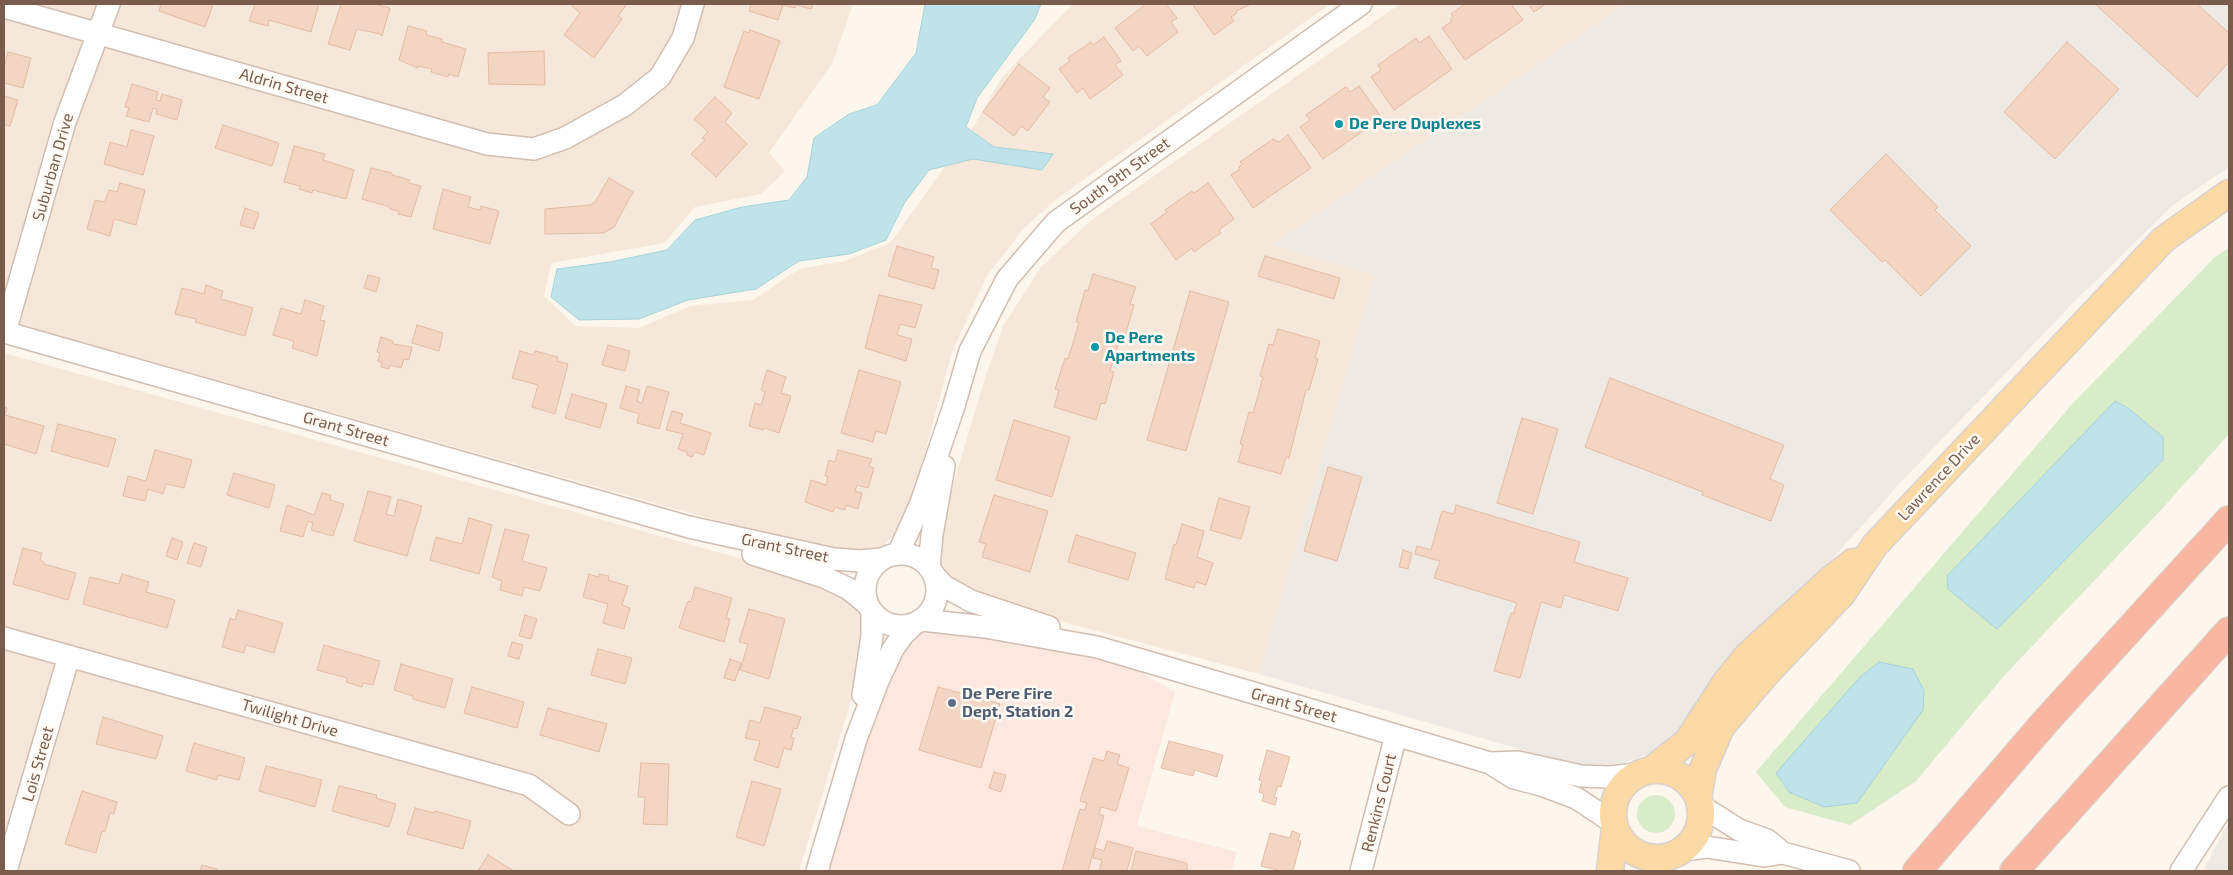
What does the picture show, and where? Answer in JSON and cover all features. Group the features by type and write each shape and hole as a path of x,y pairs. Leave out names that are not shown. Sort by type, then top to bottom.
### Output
{"highway":[{"path":"1917,871 2046,721 2229,520"},
{"path":"2017,868 2229,631"}],"main road":[{"name":"Lawrence Drive","path":"1699,801 1703,769 1721,726 1766,674 1842,594 1875,545 2164,239 2229,192"},
{"path":"1610,871 1615,826 1613,809 1617,795 1626,783 1687,742 1726,682 1748,655 1830,580 1875,545"},
{"path":"1615,826 1622,840 1631,850 1650,857 1668,859 1692,841 1698,830 1701,817 1699,801 1690,786 1679,776 1666,771 1644,772"}],"street":[{"name":"Suburban Drive","path":"4,332 65,122 108,4"},
{"name":"Aldrin Street","path":"4,7 487,144 534,150 565,138 625,106 660,77 683,38 693,4"},
{"name":"South 9th Street","path":"890,556 921,503 953,409 970,351 1007,279 1056,222 1361,4"},
{"name":"Grant Street","path":"4,332 689,526 834,559 860,561 890,556 914,557 931,571 944,586 971,601 1057,629 1097,647"},
{"name":"South 9th Street","path":"931,571 932,535 953,409"},
{"name":"Grant Street","path":"689,526 762,558 824,577 849,589 890,625 902,627 918,622 985,627 1097,647 1490,763 1514,778 1541,785 1576,798 1615,826"},
{"path":"856,739 870,653 869,608 864,595 866,577 873,567 890,556"},
{"path":"817,871 856,739 893,649 903,635 934,605 937,585 931,571"},
{"name":"Twilight Drive","path":"4,638 529,785 569,814"},
{"name":"Lois Street","path":"6,871 69,656"},
{"name":"Renkins Court","path":"1361,871 1396,735"},
{"name":"Grant Street","path":"1490,763 1518,762 1581,776 1609,777 1644,772"},
{"path":"2181,871 2229,797"},
{"path":"1699,801 1738,830 1767,840 1783,853 1849,871"},
{"path":"1668,859 1707,847 1764,856 1783,853"}],"shaded area":[{"path":"4,4 853,4 833,62 769,153 785,171 761,194 695,207 664,243 551,263 544,296 575,326 639,328 690,306 753,300 799,269 845,261 890,243 974,126 1002,77 1073,4 1330,4 1058,198 1024,228 987,276 952,352 907,519 897,533 879,549 848,551 822,550 4,320"},
{"path":"1400,4 1627,4 1272,245 1375,275 1259,674 1067,623 975,595 951,581 938,561 939,532 984,381 1003,326 1041,267 1094,218"},
{"path":"1627,4 2229,4 2229,167 2173,205 2072,304 1903,480 1833,558 1742,643 1675,737 1648,754 1623,763 1592,766 1554,759 1259,674 1375,275 1272,245"},
{"path":"4,353 807,577 857,606 863,629 861,668 799,871 4,871"},
{"path":"948,617 1097,647 1175,692 1137,826 1237,852 1231,871 817,871 897,643"},
{"path":"2229,821 2229,871 2203,871"}],"green space":[{"path":"2229,248 2229,434 2161,510 2003,677 1916,781 1850,825 1785,807 1756,772 2074,402 2215,257"},
{"path":"1656,795 1669,801 1675,814 1669,827 1656,833 1643,827 1637,814 1643,801"}],"water":[{"path":"925,4 1041,4 1035,19 977,98 966,127 994,147 1053,154 1042,170 973,159 929,170 905,202 886,240 849,254 799,261 756,289 688,300 639,319 579,320 551,297 557,269 610,262 667,250 695,220 742,207 789,200 807,177 814,138 849,114 877,105 916,53"},
{"path":"2115,401 2128,408 2163,437 2163,460 1997,629 1948,589 1947,576"},
{"path":"1879,662 1913,669 1924,691 1923,710 1857,803 1824,807 1789,792 1776,773 1859,678"}],"building":[{"path":"161,4 213,5 205,27 159,11"},
{"path":"255,4 319,4 311,32 269,20 268,26 249,21"},
{"path":"341,4 374,4 390,8 382,36 357,29 350,50 328,44"},
{"path":"570,4 627,4 618,16 622,19 594,58 564,35 580,13"},
{"path":"751,4 813,4 811,9 796,5 795,8 783,5 778,20 749,11"},
{"path":"1146,4 1166,4 1177,18 1171,22 1178,32 1147,56 1139,46 1133,51 1115,28"},
{"path":"1192,4 1251,4 1236,11 1237,13 1231,17 1234,21 1214,35"},
{"path":"1465,4 1511,4 1523,20 1465,60 1442,28 1452,21 1450,19 1453,17 1451,14"},
{"path":"1528,4 1546,4 1534,12"},
{"path":"2095,4 2197,4 2229,33 2229,62 2197,97"},
{"path":"408,26 427,31 426,35 442,39 442,42 466,49 458,77 449,74 448,77 431,72 432,69 418,66 418,68 399,60"},
{"path":"750,30 780,41 759,99 724,87 744,31 749,33"},
{"path":"1429,36 1452,69 1394,110 1371,77 1381,70 1378,65 1416,38 1419,43"},
{"path":"1104,37 1121,61 1115,65 1123,75 1090,99 1083,88 1077,93 1059,69 1070,61 1068,58 1091,42 1093,45"},
{"path":"2067,42 2119,89 2055,159 2004,112"},
{"path":"544,51 545,85 489,84 488,53"},
{"path":"8,52 31,58 23,88 4,83 4,67"},
{"path":"1019,64 1050,88 1043,97 1050,102 1028,131 1021,126 1014,136 983,112"},
{"path":"132,84 158,92 156,100 160,101 162,94 182,100 177,120 156,114 157,109 153,108 149,122 126,116 129,108 125,107"},
{"name":"De Pere Duplexes","path":"1359,86 1382,118 1323,159 1300,127 1310,120 1306,115 1340,91 1346,87 1350,92"},
{"path":"4,96 18,100 10,126 4,125"},
{"path":"715,97 732,113 725,122 747,144 716,177 691,154 705,140 702,138 708,132 694,119"},
{"path":"223,125 279,143 272,166 215,148"},
{"path":"131,130 154,136 143,175 104,164 110,142 127,147"},
{"path":"1288,135 1311,168 1253,208 1231,175 1240,169 1239,167 1242,164 1240,162 1273,139 1279,142"},
{"path":"294,146 325,154 323,160 354,170 346,199 313,190 312,193 299,189 300,186 284,182"},
{"path":"1886,154 1938,207 1935,210 1971,246 1921,296 1885,260 1882,262 1830,210"},
{"path":"371,168 392,173 392,175 410,180 409,183 421,186 411,217 398,214 399,211 390,209 390,207 362,199"},
{"path":"609,178 633,192 614,227 603,233 545,234 545,209 590,205 595,202"},
{"path":"120,183 145,190 136,225 114,219 110,236 87,229 95,200 105,202 109,190 117,192"},
{"path":"1208,183 1234,219 1219,230 1221,233 1194,252 1192,248 1176,260 1151,224 1167,212 1165,210 1192,191 1194,193"},
{"path":"443,189 471,197 468,207 480,210 481,206 499,211 490,244 433,229"},
{"path":"245,208 259,213 254,229 240,225"},
{"path":"897,246 934,257 931,268 939,270 934,289 888,276"},
{"path":"1265,256 1340,278 1334,299 1258,276"},
{"name":"De Pere Apartments","path":"1093,274 1136,287 1130,304 1134,305 1125,336 1121,335 1110,371 1114,372 1105,404 1101,403 1096,420 1054,407 1059,390 1055,389 1065,358 1068,359 1079,323 1076,322 1085,290 1088,291"},
{"path":"368,275 380,278 376,292 364,288"},
{"path":"206,285 223,291 221,299 253,308 245,336 195,322 196,319 175,314 182,288 204,294"},
{"path":"1190,291 1229,302 1186,451 1147,440"},
{"path":"879,295 922,305 915,328 900,324 897,335 912,339 906,361 865,348"},
{"path":"305,300 324,306 320,320 325,321 317,356 292,348 294,341 273,335 281,308 301,314"},
{"path":"417,325 443,333 439,351 412,343"},
{"path":"1278,329 1320,341 1315,358 1318,359 1309,390 1306,390 1289,458 1286,457 1281,474 1238,462 1243,445 1240,444 1249,412 1253,413 1263,377 1260,376 1269,344 1273,345"},
{"path":"381,337 393,341 393,344 412,347 409,360 404,359 401,368 390,365 389,369 381,367 382,363 378,361 380,353 377,352"},
{"path":"608,345 630,351 625,371 602,365"},
{"path":"520,351 534,355 535,351 558,357 557,361 568,364 555,414 532,407 538,385 512,378"},
{"path":"767,370 786,377 781,393 791,396 779,433 749,426 755,403 761,405 765,392 761,390"},
{"path":"859,370 901,382 886,434 876,431 873,442 841,433"},
{"path":"1610,378 1784,445 1770,479 1784,485 1771,521 1702,495 1703,492 1585,447"},
{"path":"626,386 640,390 637,401 642,403 647,386 669,392 659,429 637,423 639,414 620,408"},
{"path":"572,394 607,404 600,428 565,418"},
{"path":"4,407 7,408 5,415 44,426 36,454 4,444"},
{"path":"672,411 683,414 680,423 711,433 704,455 695,452 692,457 687,455 687,452 678,449 683,434 666,430"},
{"path":"1522,418 1558,429 1533,514 1497,503"},
{"path":"1014,420 1070,437 1052,497 996,480"},
{"path":"58,424 116,439 108,467 51,451"},
{"path":"155,450 192,460 184,488 166,484 163,494 148,489 145,501 123,496 128,476 146,481"},
{"path":"838,450 872,459 869,466 874,468 868,488 857,485 855,491 862,493 858,509 846,505 845,510 835,507 833,512 805,502 811,480 826,485 828,477 825,476 829,460 835,462"},
{"path":"1328,467 1362,477 1337,561 1304,551"},
{"path":"234,473 275,485 269,508 227,495"},
{"path":"368,491 391,497 386,514 394,516 398,499 422,506 407,556 354,541"},
{"path":"322,493 331,495 330,500 344,504 333,536 311,530 313,523 308,521 303,537 280,531 287,505 314,515"},
{"path":"994,495 1048,511 1030,572 982,557 986,544 979,542"},
{"path":"1219,498 1250,507 1241,539 1210,530"},
{"path":"1456,505 1580,542 1574,562 1628,578 1618,611 1564,595 1561,608 1541,602 1520,678 1494,671 1511,613 1513,614 1517,603 1434,578 1440,561 1415,554 1417,546 1431,550 1442,511 1454,514"},
{"path":"469,518 492,525 479,574 430,560 436,537 462,544"},
{"path":"1182,524 1204,531 1197,557 1213,563 1206,585 1196,582 1194,588 1165,579 1174,544 1176,545"},
{"path":"505,529 529,535 522,561 547,568 540,591 524,587 522,596 500,590 502,581 492,577"},
{"path":"1076,535 1136,553 1128,580 1068,562"},
{"path":"172,538 183,542 177,560 166,556"},
{"path":"194,543 207,547 201,567 187,563"},
{"path":"23,548 42,553 40,560 44,564 76,573 68,600 13,584"},
{"path":"1403,550 1412,553 1408,569 1399,567"},
{"path":"122,574 149,582 146,592 175,600 167,628 83,604 90,577 119,584"},
{"path":"589,574 598,577 599,574 609,576 608,580 628,586 622,605 630,608 624,629 603,623 608,604 583,597"},
{"path":"695,587 732,598 726,618 730,619 724,642 679,628 688,601 691,602"},
{"path":"749,609 785,619 769,679 740,670 748,644 739,642"},
{"path":"238,610 283,623 274,653 246,645 244,653 222,647 230,618 235,620"},
{"path":"525,615 537,619 531,639 519,636"},
{"path":"512,642 523,645 519,659 508,656"},
{"path":"324,645 380,661 373,685 363,683 362,687 346,682 347,678 317,670"},
{"path":"598,649 632,658 625,684 591,675"},
{"path":"730,659 741,663 735,681 724,678"},
{"path":"401,664 453,679 445,708 413,699 413,696 394,690"},
{"path":"472,687 524,702 517,728 464,713"},
{"path":"938,687 1000,704 981,768 919,750"},
{"path":"765,707 801,717 797,729 794,728 791,737 794,738 791,750 784,748 778,768 754,760 760,741 745,738 750,720 760,723"},
{"path":"548,708 607,724 599,752 540,735"},
{"path":"103,717 163,736 156,759 96,744"},
{"path":"1169,741 1223,755 1217,777 1195,770 1193,776 1161,768"},
{"path":"194,743 245,758 239,780 218,775 217,780 186,771"},
{"path":"1267,750 1290,757 1281,787 1278,786 1274,797 1277,798 1275,805 1262,801 1264,794 1259,792 1262,781 1259,780"},
{"path":"1107,751 1120,755 1117,764 1129,768 1116,811 1101,807 1099,814 1104,816 1088,871 1062,871 1080,809 1085,810 1087,803 1080,801 1093,758 1104,761"},
{"path":"641,763 669,764 667,825 643,824 645,797 638,797"},
{"path":"266,766 322,780 315,807 259,791"},
{"path":"994,772 1006,775 1001,792 989,788"},
{"path":"752,781 781,789 764,846 736,837"},
{"path":"339,786 377,795 376,798 396,804 389,827 332,811"},
{"path":"82,791 117,802 114,814 110,813 105,832 102,831 96,853 65,844"},
{"path":"415,808 434,813 435,811 471,821 463,849 407,834"},
{"path":"1292,831 1300,834 1298,841 1301,841 1293,871 1281,871 1261,866 1270,833 1290,838"},
{"path":"1107,841 1133,848 1127,871 1099,871 1102,860 1093,858 1095,848 1104,851"},
{"path":"1136,851 1187,863 1187,870 1131,871"},
{"path":"488,855 493,858 514,871 478,871"},
{"path":"202,865 217,869 216,871 200,871"}],"place":[{"name":"De Pere Duplexes","path":"1339,124"},
{"name":"De Pere Apartments","path":"1095,347"},
{"name":"De Pere Fire Dept, Station 2","path":"952,703"}]}
